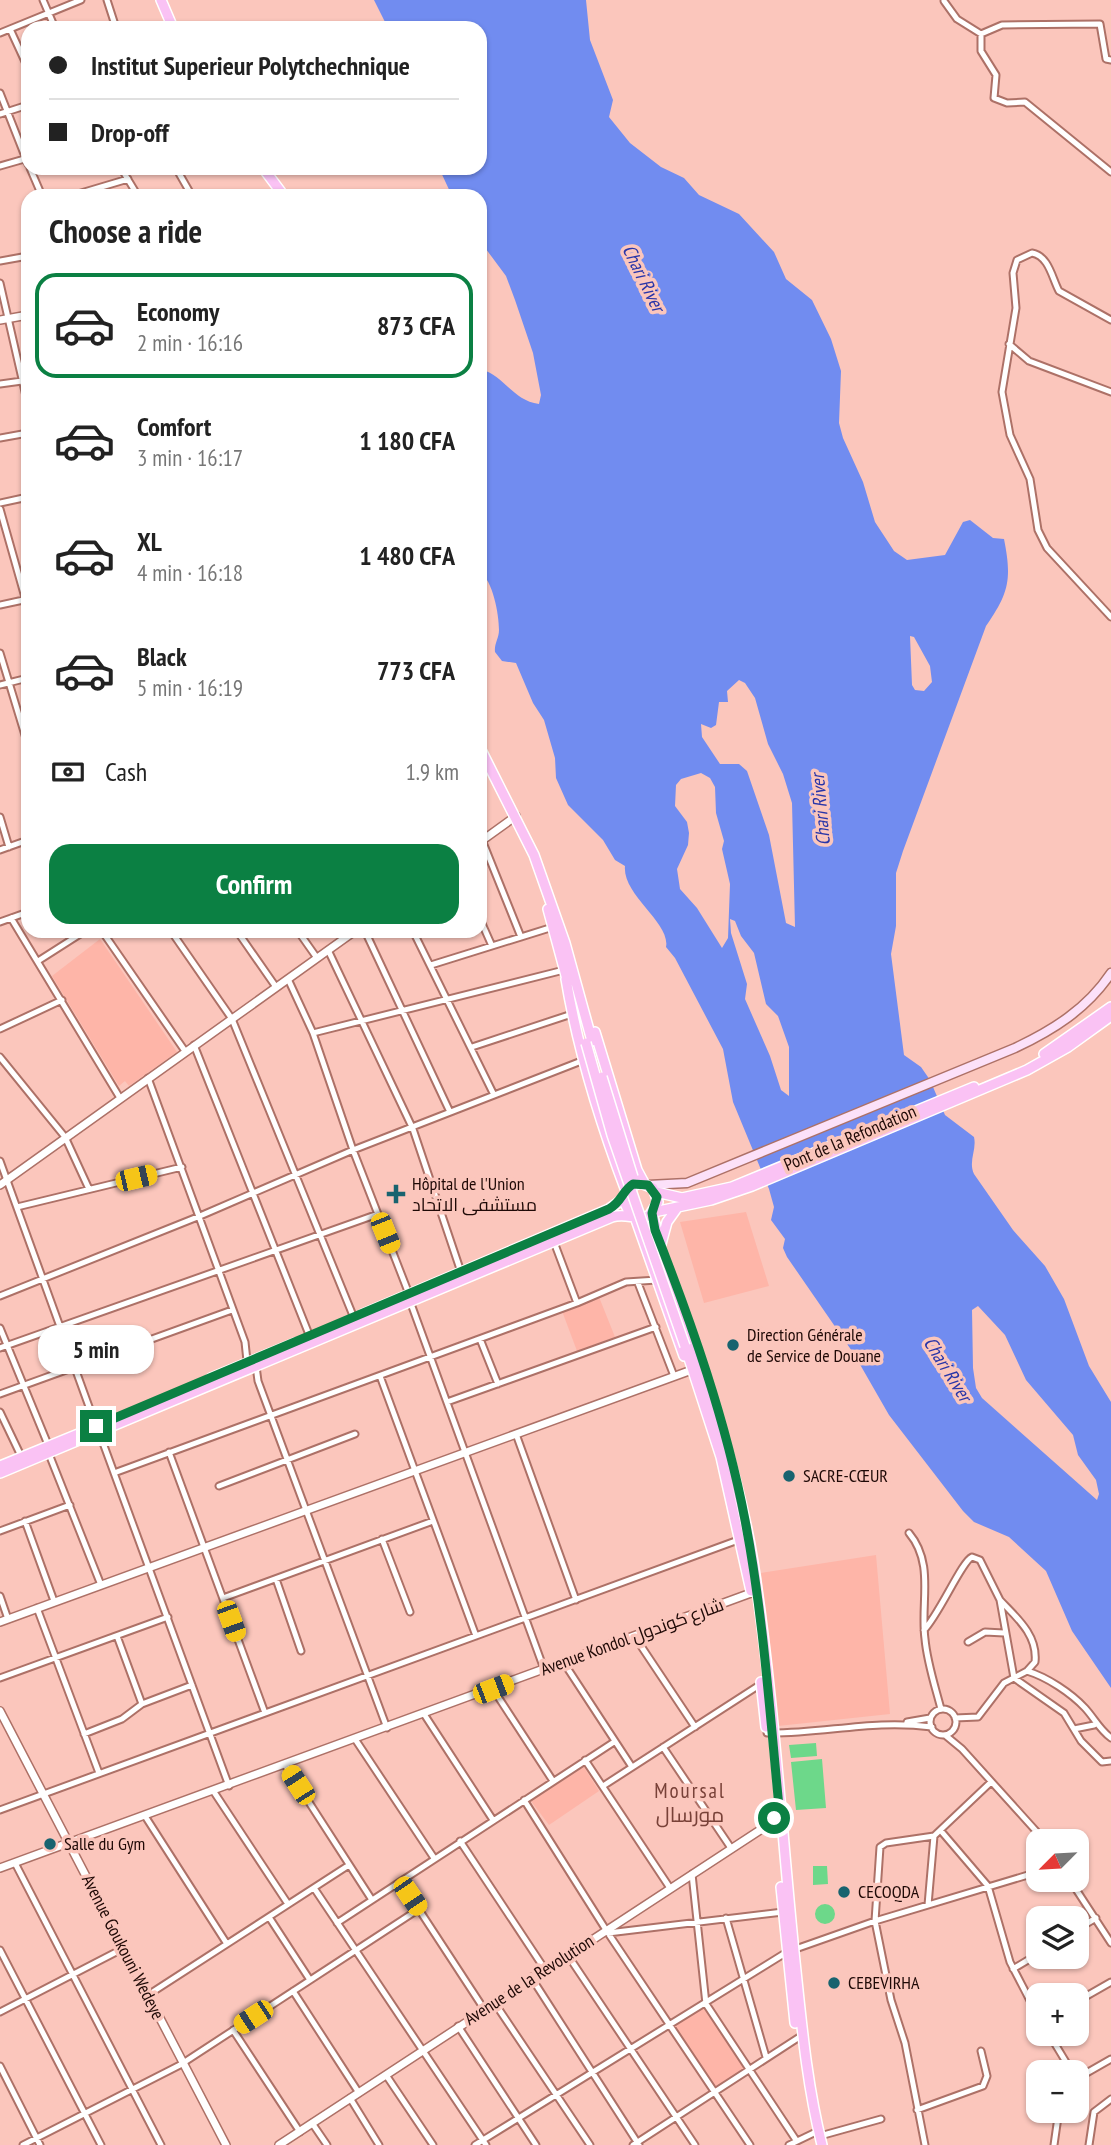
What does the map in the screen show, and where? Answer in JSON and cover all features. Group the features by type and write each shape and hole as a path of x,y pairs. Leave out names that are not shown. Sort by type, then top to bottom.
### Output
{"main road":[{"path":"161,0 170,21"},
{"path":"487,761 516,816 544,886 568,975 649,1186 658,1202 653,1213 661,1245 698,1344 744,1516 753,1562 770,1733 783,1912 791,1951"},
{"path":"544,886 553,927 589,1042 688,1345 741,1539 770,1733"},
{"path":"252,1363 354,1318 410,1298 461,1272 609,1209 633,1184 682,1185 743,1162 1060,1025 1091,998 1111,973"},
{"path":"568,975 572,1014 624,1195 689,1371 707,1412"},
{"path":"953,1098 1044,1054 1111,1007"},
{"path":"953,1098 1048,1059 1111,1016"},
{"name":"Pont de la Refondation","path":"751,1183 953,1098"},
{"path":"649,1186 676,1198 751,1183"},
{"path":"0,1474 49,1450 252,1363 612,1217 677,1208 751,1183"},
{"path":"661,1245 665,1228 677,1208"},
{"path":"688,1345 718,1417"},
{"path":"0,1466 49,1450"},
{"path":"777,1818 799,2037 818,2138"}],"street":[{"path":"43,0 52,21"},
{"path":"30,21 81,0"},
{"path":"107,0 114,21"},
{"path":"944,1 957,19 981,34"},
{"path":"0,33 21,24"},
{"path":"981,34 1002,25 1100,24 1105,59 1111,60"},
{"path":"10,29 21,53"},
{"path":"981,34 981,51 996,75 994,99 1007,103 1025,102 1111,172"},
{"path":"0,93 21,145"},
{"path":"0,114 21,107"},
{"path":"0,166 21,163"},
{"path":"125,175 134,189"},
{"path":"94,189 128,179"},
{"path":"1111,320 1059,291 1053,273 1040,256 1032,253 1017,260 1014,266 1016,308 1002,392 1010,435 1030,480 1038,530 1062,566 1111,617"},
{"path":"0,261 21,257"},
{"path":"0,283 21,375"},
{"path":"0,320 21,316"},
{"path":"1009,344 1029,360 1111,392"},
{"path":"0,384 21,380"},
{"path":"0,438 21,434"},
{"path":"0,503 21,498"},
{"path":"0,509 21,580"},
{"path":"0,605 21,601"},
{"path":"0,653 21,724"},
{"path":"0,685 21,680"},
{"path":"487,837 516,816"},
{"path":"0,817 9,847"},
{"path":"0,850 21,843"},
{"path":"487,855 521,937"},
{"path":"0,922 21,914"},
{"path":"11,918 21,934"},
{"path":"431,965 553,927"},
{"path":"487,935 492,946"},
{"path":"24,938 120,1098"},
{"path":"38,961 74,938"},
{"path":"107,938 185,1051"},
{"path":"176,938 232,1018 354,1318"},
{"path":"242,938 276,988"},
{"path":"303,938 317,958"},
{"path":"3,1182 345,938"},
{"path":"368,938 450,1112"},
{"path":"417,938 494,1095"},
{"path":"328,950 412,1129 461,1272"},
{"path":"313,1033 568,975"},
{"path":"288,979 313,1033 353,1150 410,1298 544,1670"},
{"path":"0,1029 62,1000"},
{"path":"472,1047 572,1014"},
{"path":"194,1045 310,1337"},
{"path":"0,1057 65,1138 89,1189"},
{"path":"0,1296 200,1216 353,1150 584,1060"},
{"path":"148,1078 387,1728"},
{"path":"0,1161 3,1182 17,1207 44,1278 74,1367 229,1786"},
{"path":"17,1207 182,1167"},
{"path":"0,1348 378,1214"},
{"path":"554,1241 577,1303"},
{"path":"114,1473 577,1303 626,1282 657,1280"},
{"path":"638,1283 674,1376"},
{"path":"0,1394 232,1310"},
{"path":"447,1402 656,1327"},
{"path":"0,1328 101,1584"},
{"path":"480,1339 498,1384"},
{"path":"0,1596 4,1620 689,1371"},
{"path":"380,1376 476,1636"},
{"path":"0,1412 22,1458"},
{"path":"219,1486 355,1434"},
{"path":"516,1434 576,1600"},
{"path":"169,1452 265,1713"},
{"path":"0,1531 70,1505"},
{"path":"25,1521 54,1601"},
{"path":"223,1598 433,1521"},
{"path":"909,1533 919,1547 926,1576 924,1630 941,1709"},
{"path":"382,1539 410,1612"},
{"path":"0,1810 741,1539"},
{"path":"924,1630 936,1619 967,1558 976,1557 983,1564 1000,1600 1023,1625 1032,1641 1035,1662 1027,1671 1004,1684 978,1717 956,1718 950,1711 941,1709"},
{"path":"276,1579 302,1651"},
{"name":"Avenue Kondol شارع كوندول","path":"0,1868 214,1792 751,1593"},
{"path":"1000,1600 1014,1678 1057,1707 1096,1757 1102,1762 1111,1761"},
{"path":"37,1608 99,1773"},
{"path":"0,1678 168,1617"},
{"path":"968,1642 985,1632 1004,1633"},
{"path":"117,1636 142,1704"},
{"path":"635,1637 695,1727"},
{"path":"564,1662 632,1767"},
{"path":"1027,1671 1076,1701 1094,1725 1111,1738"},
{"path":"603,1786 761,1684"},
{"path":"84,1734 122,1718 142,1704 192,1685"},
{"path":"493,1689 554,1781"},
{"path":"900,1723 930,1718 941,1709"},
{"name":"Avenue Goukouni Wedeye","path":"0,1711 41,1795"},
{"path":"424,1714 493,1820"},
{"path":"930,1718 936,1733 945,1735 962,1749 1034,1829"},
{"path":"956,1718 954,1729 962,1749"},
{"path":"945,1735 966,1719"},
{"name":"Avenue Goukouni Wedeye","path":"0,1720 224,2145"},
{"path":"770,1733 863,1723 900,1723 932,1727"},
{"path":"1074,1729 1094,1725"},
{"path":"355,1739 434,1858"},
{"path":"337,1923 614,1742"},
{"path":"663,1747 731,1848"},
{"path":"585,1760 670,1888"},
{"path":"285,1765 372,1900"},
{"path":"925,2145 875,1921 880,1847 886,1843 934,1836 991,1782"},
{"path":"214,1792 288,1904"},
{"path":"524,1800 607,1932 750,2145"},
{"path":"145,1816 227,1944"},
{"name":"Avenue de la Revolution","path":"279,2145 544,1968 607,1932 777,1818"},
{"path":"940,1831 988,1886 1013,1969 1026,1993"},
{"path":"928,1905 934,1836"},
{"path":"460,1841 544,1968"},
{"path":"15,1863 161,2145"},
{"path":"148,1995 349,1865"},
{"path":"692,1874 695,1922 706,2004 796,2140"},
{"path":"475,2145 484,2143 791,1951 875,1921 1026,1875"},
{"path":"401,1882 484,2009"},
{"path":"314,1888 484,2143"},
{"path":"1078,1892 1111,1943"},
{"path":"23,2145 181,2064 419,1909"},
{"path":"607,1932 783,1912"},
{"path":"269,1917 310,1980"},
{"path":"726,1918 766,2057"},
{"path":"1089,1922 1096,1918"},
{"path":"0,2012 122,1949"},
{"name":"Avenue Goukouni Wedeye","path":"122,1949 148,1995 181,2064"},
{"path":"0,1950 100,2145"},
{"path":"567,1954 695,2145"},
{"path":"1013,1969 1026,1961"},
{"path":"531,1977 594,2072 637,2144 799,2037"},
{"path":"1089,1995 1111,1982"},
{"path":"293,1991 359,2093"},
{"path":"494,2002 590,2145"},
{"path":"458,2026 536,2145"},
{"path":"233,2030 300,2132"},
{"path":"917,2110 984,2086 987,2076 981,2051"},
{"path":"1089,2072 1111,2059"},
{"path":"0,2066 40,2145"},
{"path":"386,2075 433,2145"},
{"path":"350,2098 379,2145"},
{"path":"1089,2145 1094,2112 1111,2099"},
{"path":"789,2145 796,2140 818,2138 881,2119"},
{"path":"312,2123 327,2145"},
{"path":"1055,2145 1058,2123"}],"shaded area":[{"path":"100,939 177,1052 129,1086 125,1081 119,1086 52,976"},
{"path":"746,1212 769,1286 704,1303 680,1222"},
{"path":"599,1297 615,1337 577,1351 562,1311"},
{"path":"876,1555 890,1714 778,1726 761,1573"},
{"path":"584,1767 599,1791 549,1825 531,1801"},
{"path":"707,2006 748,2070 711,2092 669,2028"}],"green space":[{"path":"816,1743 817,1756 791,1758 789,1745"},
{"path":"822,1759 826,1808 796,1810 791,1762"},
{"path":"813,1866 827,1866 828,1884 813,1885"},
{"path":"825,1904 832,1907 835,1914 832,1921 825,1924 818,1921 815,1914 818,1907"}],"water":[{"name":"Chari River","path":"374,0 586,0 590,40 613,100 609,117 630,143 661,167 684,178 699,195 739,214 774,252 786,279 812,300 831,339 841,371 839,423 843,438 863,482 875,522 894,551 907,560 945,555 963,522 970,520 993,538 1004,539 1008,575 1004,595 986,626 896,873 896,926 891,954 904,1055 921,1067 930,1080 945,1115 974,1137 974,1174 1013,1230 1045,1266 1064,1299 1089,1366 1111,1402 1111,1688 1072,1631 1046,1571 1009,1537 974,1522 963,1511 889,1415 854,1354 787,1257 783,1248 785,1239 771,1220 774,1207 769,1189 733,1102 723,1049 675,958 666,947 666,938 661,928 631,888 625,866 615,860 603,840 568,805 556,778 555,758 544,720 533,703 516,663 502,661 495,652 499,630 492,590 487,581 487,372 530,402 539,404 541,395 533,353 515,300 506,276 487,250 487,189 449,189 442,175 487,175 487,21 384,21","holes":["910,636 914,637 930,666 932,682 924,691 915,690 912,685","739,680 745,683 755,698 768,744 783,774 792,803 795,927 786,923 769,835 747,771 739,764 720,764 702,737 701,724 711,728 716,725 719,702 728,702 727,691","701,773 710,778 715,787 716,813 724,841 722,849 730,884 728,938 722,948 697,908 680,889 677,869 688,845 689,833 687,822 675,806 676,785 681,779","730,919 735,921 741,936 754,953 766,1004 778,1016 789,1047 789,1096 781,1090 770,1056 745,999 747,984 731,933","978,1306 1005,1335 1026,1380 1073,1435 1078,1455 1096,1480 1099,1494 1097,1500 982,1398 976,1388 973,1368 972,1310"]}],"place":[{"name":"Hôpital de l'Union مستشفى الاتحاد","path":"396,1194"},
{"name":"Direction Générale de Service de Douane","path":"733,1345"},
{"name":"SACRE-CŒUR","path":"789,1476"},
{"name":"Salle du Gym","path":"50,1844"},
{"name":"CECOQDA","path":"844,1892"},
{"name":"CEBEVIRHA","path":"834,1983"}],"district":[{"name":"Moursal مورسال","path":"690,1803"}],"route":[{"path":"96,1426 609,1209 623,1199 633,1184 648,1185 656,1192 658,1202 652,1213 655,1230 698,1344 744,1516 754,1574 773,1733 780,1817 774,1818"}]}
